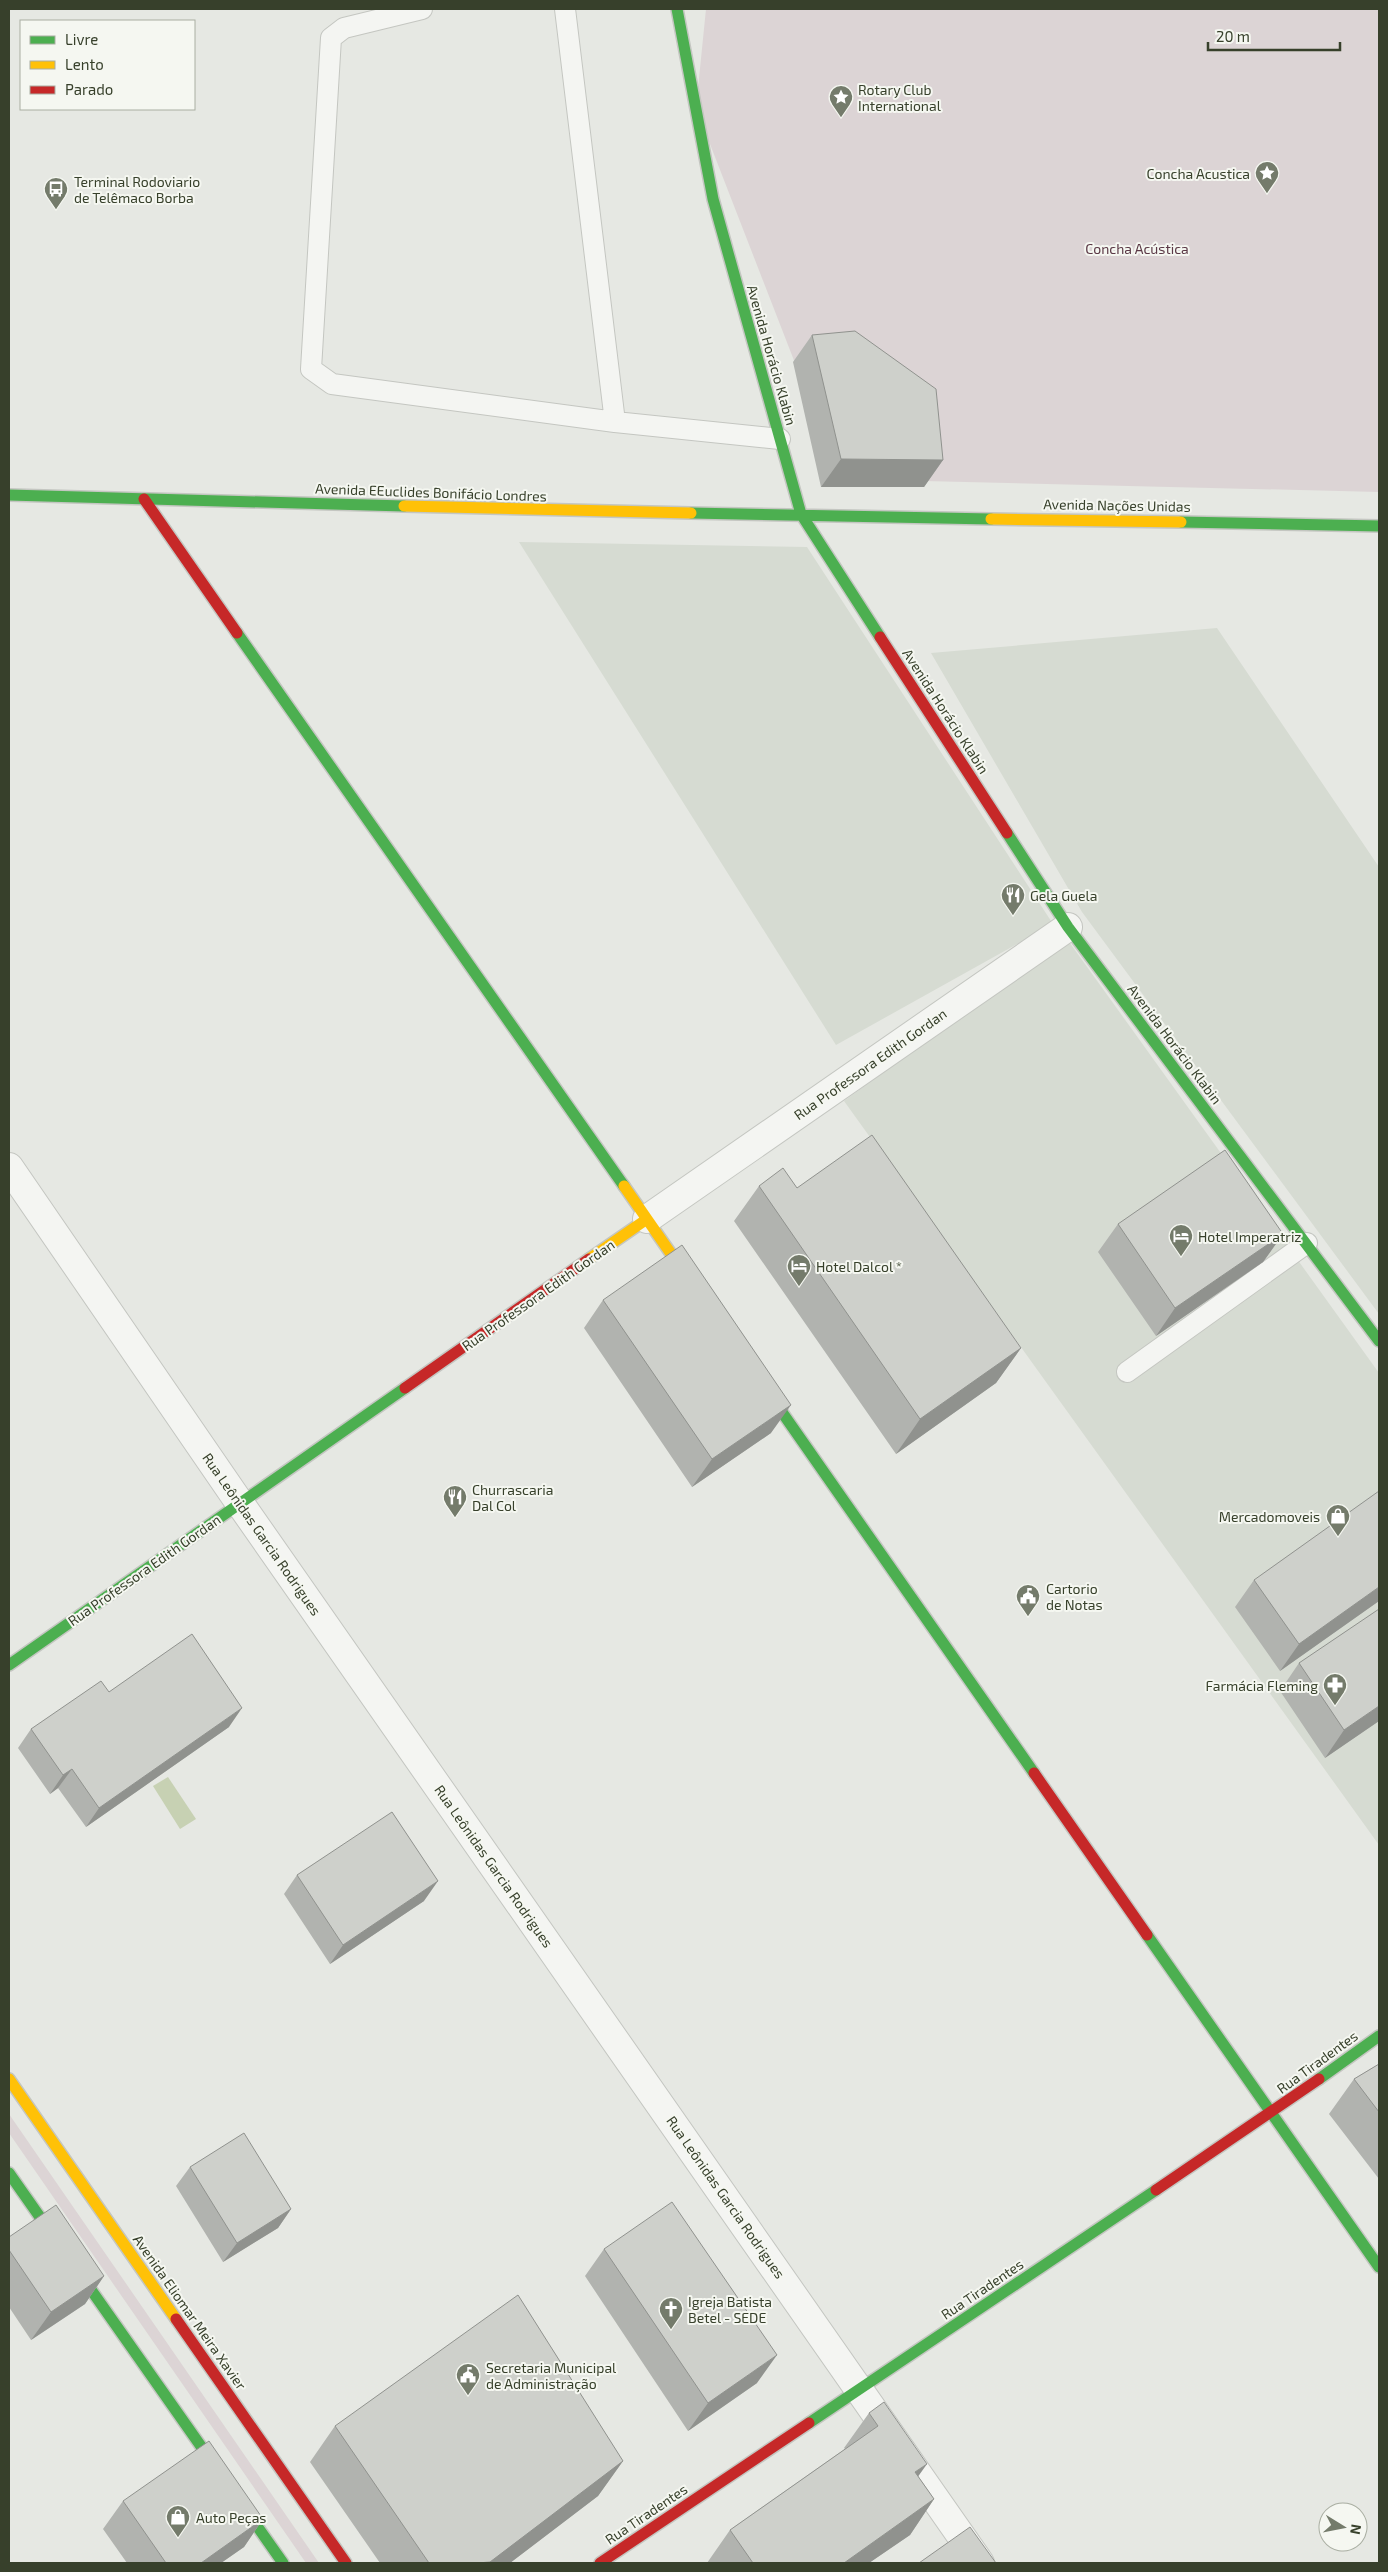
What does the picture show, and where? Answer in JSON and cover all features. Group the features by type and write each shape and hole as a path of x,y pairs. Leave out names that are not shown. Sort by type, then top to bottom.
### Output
{"main road":[{"name":"Avenida Horácio Klabin","path":"677,9 713,199 801,514 1068,927 1379,1341"},
{"name":"Avenida EEuclides Bonifácio Londres","path":"9,495 561,511 853,514"},
{"path":"144,499 698,1292"},
{"name":"Avenida Nações Unidas","path":"853,514 1379,526"},
{"name":"Rua Professora Edith Gordan","path":"9,1665 647,1219"},
{"path":"755,1374 1379,2267"},
{"name":"Rua Tiradentes","path":"600,2563 1272,2112 1379,2036"},
{"name":"Avenida Eliomar Meira Xavier","path":"9,2079 346,2563"},
{"path":"9,2173 283,2563"}],"street":[{"name":"Rua Professora Edith Gordan","path":"647,1219 1068,927"},
{"name":"Rua Leônidas Garcia Rodrigues","path":"9,1167 240,1502 861,2389 980,2563"}],"lane":[{"path":"422,9 344,28 330,38 311,369 332,384 615,422 780,439"},
{"path":"564,9 615,422"},
{"path":"1127,1372 1307,1243"}],"shaded area":[{"path":"519,542 807,547 1053,924 836,1045"},
{"path":"1217,628 1379,867 1379,1314 1082,912 931,653"},
{"path":"1067,939 1379,1373 1379,1845 844,1101"},
{"path":"168,1777 196,1819 180,1829 153,1786"}],"green space":[{"name":"Concha Acústica","path":"706,9 1379,9 1379,492 840,479 696,108"},
{"path":"9,2114 319,2563 306,2563 9,2133"}],"building":[{"path":"855,331 936,389 943,460 841,459 812,335"},
{"path":"872,1135 1021,1348 920,1419 759,1186 783,1168 797,1188"},
{"name":"Hotel Imperatriz","path":"1225,1150 1283,1234 1175,1308 1118,1224"},
{"path":"682,1245 791,1405 712,1459 603,1300"},
{"path":"1379,1491 1379,1587 1299,1644 1254,1580"},
{"path":"1379,1609 1379,1706 1344,1730 1299,1663"},
{"path":"192,1634 242,1708 99,1808 72,1769 63,1775 31,1729 101,1681 109,1692"},
{"path":"392,1812 438,1881 343,1945 297,1875"},
{"path":"1379,2064 1379,2112 1354,2079"},
{"path":"244,2133 291,2209 237,2243 190,2167"},
{"path":"672,2202 777,2355 708,2403 604,2249"},
{"path":"56,2205 104,2276 51,2312 9,2250 9,2237"},
{"name":"Secretaria Municipal de Administração","path":"518,2295 623,2461 490,2562 429,2563 335,2426"},
{"path":"884,2402 927,2464 915,2472 934,2499 844,2563 753,2563 730,2530 878,2426 869,2413"},
{"path":"209,2441 263,2519 201,2563 166,2563 123,2501"},
{"path":"970,2527 996,2563 919,2563"}],"traffic: fast":[{"path":"677,9 713,199 801,514 880,637"},
{"path":"9,495 404,506"},
{"path":"691,513 991,519"},
{"path":"1181,522 1379,526"},
{"path":"237,633 624,1186"},
{"path":"1007,833 1068,927 1379,1341"},
{"path":"763,1385 1034,1773"},
{"path":"9,1665 405,1388"},
{"path":"1147,1935 1379,2267"},
{"path":"1319,2079 1379,2036"},
{"path":"9,2173 283,2563"},
{"path":"809,2423 1156,2190"}],"traffic: slow":[{"path":"404,506 691,513"},
{"path":"991,519 1181,522"},
{"path":"624,1186 692,1284"},
{"path":"589,1259 647,1219"},
{"path":"9,2079 176,2319"}],"traffic: jam":[{"path":"144,499 237,633"},
{"path":"880,637 1007,833"},
{"path":"405,1388 589,1259"},
{"path":"1034,1773 1147,1935"},
{"path":"1156,2190 1319,2079"},
{"path":"176,2319 346,2563"},
{"path":"600,2563 809,2423"}],"place":[{"name":"Rotary Club International","path":"841,118"},
{"name":"Concha Acustica","path":"1267,194"},
{"name":"Terminal Rodoviario de Telêmaco Borba","path":"56,210"},
{"name":"Gela Guela","path":"1013,916"},
{"name":"Hotel Imperatriz","path":"1181,1257"},
{"name":"Hotel Dalcol *","path":"799,1287"},
{"name":"Churrascaria Dal Col","path":"455,1518"},
{"name":"Mercadomoveis","path":"1338,1537"},
{"name":"Cartorio de Notas","path":"1028,1617"},
{"name":"Farmácia Fleming","path":"1335,1706"},
{"name":"Igreja Batista Betel - SEDE","path":"671,2330"},
{"name":"Secretaria Municipal de Administração","path":"468,2396"},
{"name":"Auto Peças","path":"178,2538"}]}
